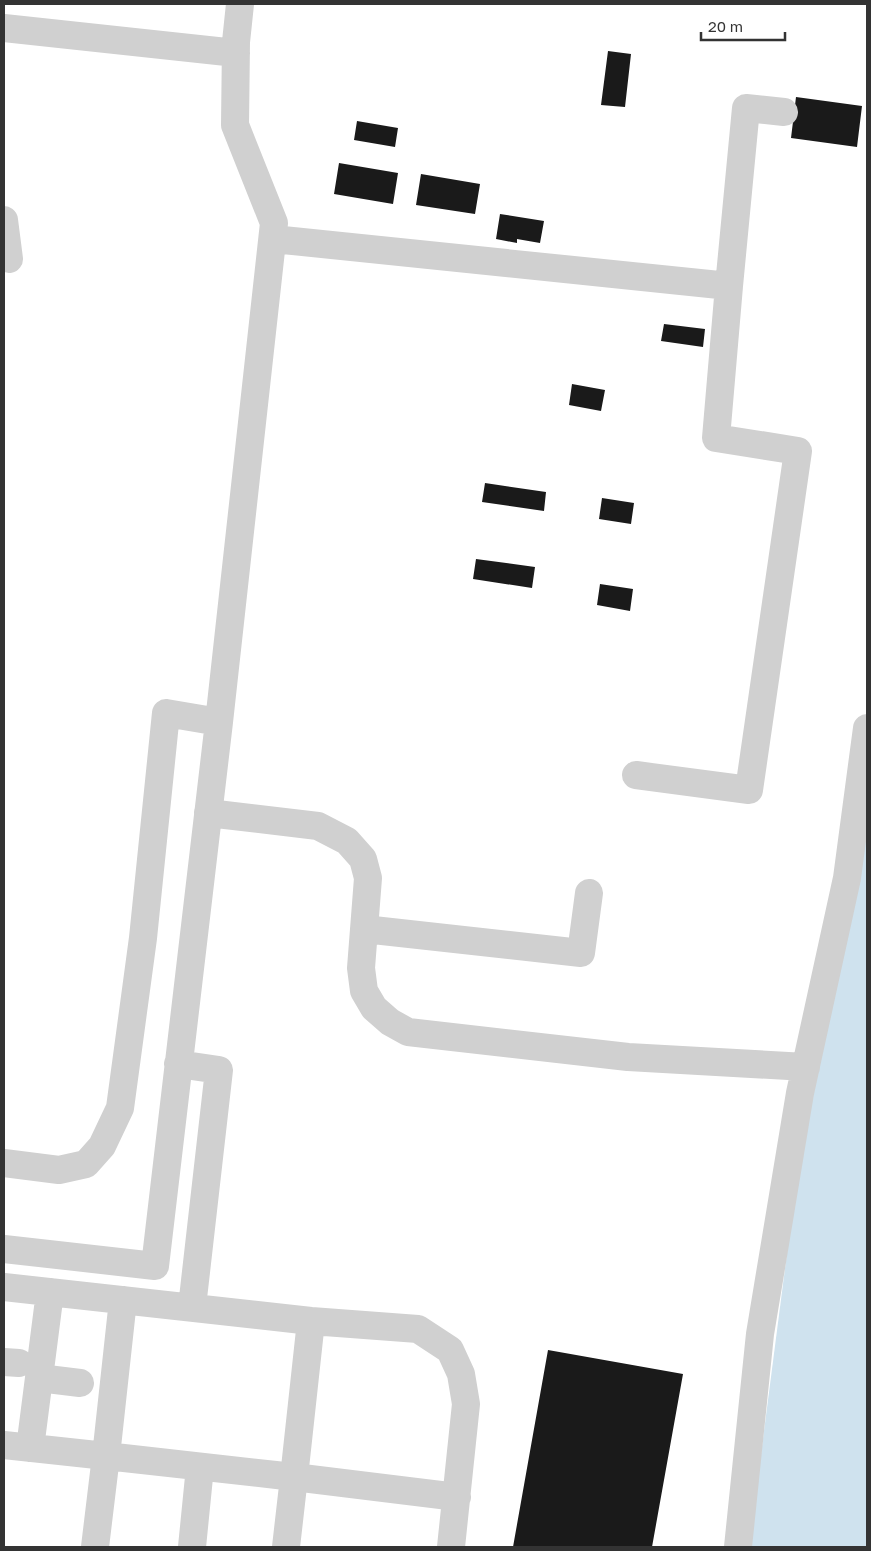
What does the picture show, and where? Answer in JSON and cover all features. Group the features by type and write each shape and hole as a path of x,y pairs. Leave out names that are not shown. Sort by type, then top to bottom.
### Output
{"street":[{"path":"4,1249 155,1266 273,239 274,223 235,125 236,53 240,4"},
{"path":"4,28 236,53"},
{"path":"636,775 749,790 798,451 716,438 746,108 784,112"},
{"path":"4,220 9,259"},
{"path":"273,239 729,286"},
{"path":"4,1163 60,1170 86,1164 102,1146 120,1108 144,938 166,713 219,722"},
{"path":"738,1547 760,1334 806,1067 848,878 867,728"},
{"path":"208,813 318,826 347,841 362,859 368,878 361,968 364,991 374,1008 390,1022 408,1032 628,1057 806,1067"},
{"path":"364,929 581,953 589,893"},
{"path":"178,1064 220,1070 192,1307"},
{"path":"4,1286 311,1321 418,1329 450,1350 461,1374 466,1404 451,1547"},
{"path":"50,1292 21,1368 17,1447 457,1497"},
{"path":"96,1547 123,1300"},
{"path":"286,1547 311,1321"},
{"path":"21,1368 80,1383"},
{"path":"192,1547 200,1467"}],"water":[{"path":"867,736 867,1547 749,1547 828,936"}],"building":[{"path":"608,51 631,54 625,107 601,105"},
{"path":"796,97 862,106 857,147 791,138"},
{"path":"357,121 398,128 395,147 354,140"},
{"path":"339,163 398,173 393,204 334,194"},
{"path":"421,174 480,184 475,214 416,205"},
{"path":"500,214 544,221 540,243 517,239 517,243 496,239"},
{"path":"664,324 705,329 703,347 661,341"},
{"path":"572,384 605,390 601,411 569,405"},
{"path":"485,483 546,492 544,511 482,502"},
{"path":"602,498 634,503 631,524 599,519"},
{"path":"476,559 535,567 532,588 473,579"},
{"path":"600,584 633,589 630,611 597,605"},
{"path":"548,1350 683,1374 652,1547 513,1547"}]}
